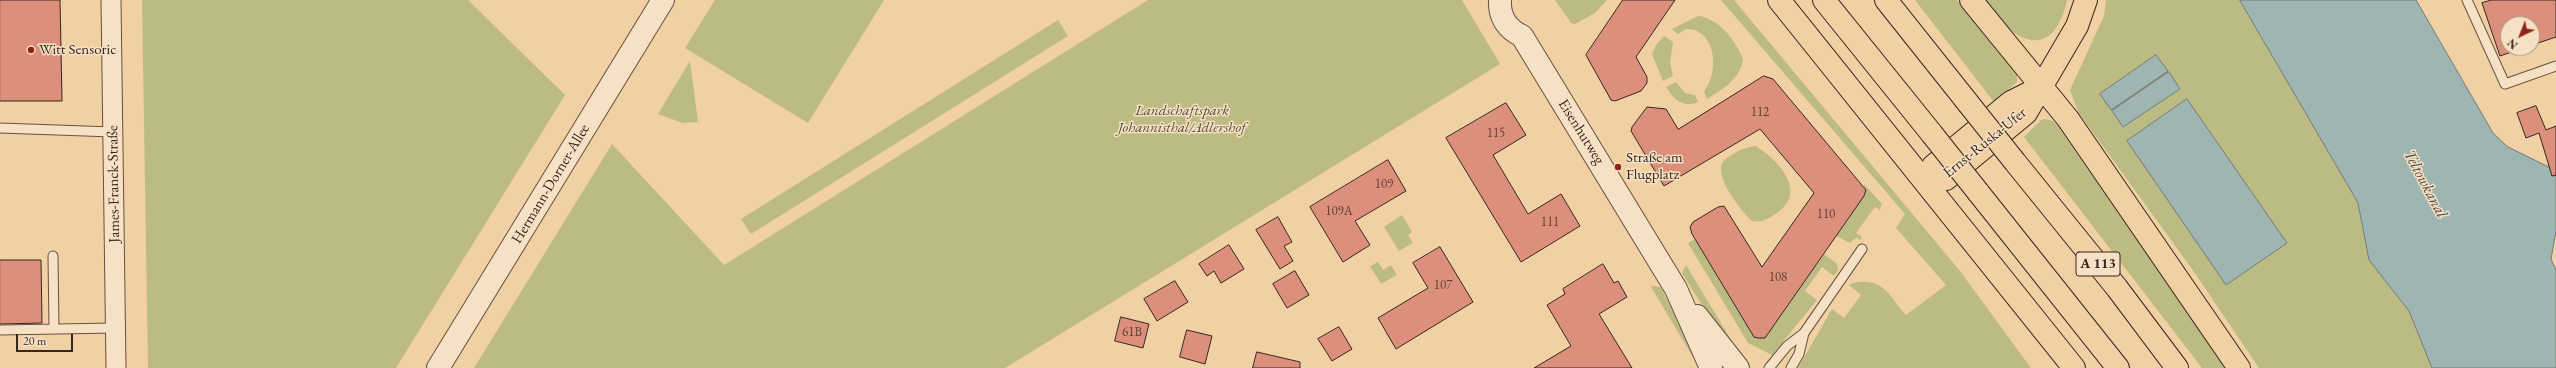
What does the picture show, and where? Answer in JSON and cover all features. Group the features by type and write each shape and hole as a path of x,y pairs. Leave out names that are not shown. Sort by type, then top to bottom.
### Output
{"main road":[{"path":"1779,0 2074,368"},
{"path":"1824,0 2118,368"},
{"name":"A 113","path":"1886,0 2117,288 2177,368"},
{"path":"1971,0 2042,86 2167,261 2239,368"},
{"path":"2042,86 2077,26 2086,0"},
{"name":"Ernst-Ruska-Ufer","path":"1927,183 1933,166 2011,102 2042,86"}],"street":[{"name":"James-Franck-Straße","path":"112,0 116,368"},
{"name":"Hermann-Dorner-Allee","path":"438,368 663,0"},
{"name":"Eisenhutweg","path":"1501,0 1499,11 1503,18 1511,30 1522,36 1676,289 1738,368"},
{"name":"Eisenhutweg","path":"1676,289 1711,368"}],"lane":[{"path":"2467,0 2505,84 2556,66"},
{"path":"0,128 113,132"},
{"path":"1769,368 1787,346 1804,333 1862,250"},
{"path":"53,256 54,329"},
{"path":"0,330 115,328"},
{"path":"1791,368 1799,354 1804,333"}],"green space":[{"path":"142,0 468,0 565,95 396,368 148,368"},
{"path":"715,0 884,0 808,123 685,48"},
{"name":"Landschaftspark Johannisthal/Adlershof","path":"1148,0 1462,0 1500,64 1005,368 474,368 612,144 724,265"},
{"path":"1555,0 1607,0 1595,13 1575,24 1571,23"},
{"path":"1721,0 1734,0 1960,271 2031,368 1798,368 1832,309 1844,318 1861,295 1849,285 1852,283 1869,282 1877,284 1887,292 1906,315 1946,285 1896,228 1905,214"},
{"path":"1915,0 1957,0 2017,70 2017,82 1994,102"},
{"path":"1983,0 2067,0 2064,12 2054,31 2047,37 2039,40 2030,40 2019,36 2008,28"},
{"path":"2106,0 2240,0 2358,203 2369,260 2409,311 2432,368 2259,368 2192,269 2078,112 2070,90 2104,16"},
{"path":"1698,16 1713,21 1720,26 1736,45 1743,59 1739,72 1735,78 1719,92 1707,99 1704,91 1712,74 1713,63 1709,43 1704,36 1696,31 1686,29 1678,34 1672,29"},
{"path":"1058,20 1068,36 751,234 741,219"},
{"path":"1664,36 1673,42 1670,63 1673,76 1663,81 1652,54 1656,45"},
{"path":"690,61 698,122 683,123 658,114"},
{"path":"1676,82 1685,93 1695,95 1698,102 1693,104 1683,103 1679,102 1672,96 1666,87"},
{"path":"2045,119 2053,121 2058,126 2226,368 2202,368 2024,137 2041,120"},
{"path":"1756,146 1765,152 1781,168 1787,177 1790,187 1790,196 1786,205 1771,217 1765,220 1752,221 1730,193 1722,176 1721,168 1723,162 1733,154 1744,148"},
{"path":"1864,184 1882,204 1880,210 1875,207 1856,233 1862,237 1860,240 1857,237 1850,243 1836,236 1865,194"},
{"path":"1402,215 1412,232 1408,235 1413,243 1399,251 1384,227"},
{"path":"1695,239 1754,337 1765,337 1824,254 1837,264 1838,270 1834,276 1822,267 1805,291 1817,300 1772,355 1748,343 1688,243"},
{"path":"1378,262 1383,270 1391,265 1397,275 1381,284 1370,266"},
{"path":"1686,265 1733,343 1727,346 1682,273"},
{"path":"1651,287 1660,287 1702,362 1697,364"}],"water":[{"name":"Teltowkanal","path":"2240,0 2416,0 2493,133 2508,147 2553,169 2556,174 2556,231 2551,259 2556,270 2556,368 2432,368 2409,311 2369,260 2358,203"},
{"path":"2156,55 2168,71 2111,110 2100,94"},
{"path":"2169,72 2180,89 2123,127 2112,111"},
{"path":"2187,99 2287,243 2226,285 2127,141"}],"building":[{"name":"Witt Sensoric","path":"0,0 60,0 62,101 0,101"},
{"path":"1623,0 1675,0 1636,57 1647,77 1647,83 1641,91 1615,101 1611,100 1586,55"},
{"path":"2492,0 2556,0 2556,37 2540,42 2540,16 2500,16 2500,56 2482,3"},
{"path":"1764,76 1773,79 1866,190 1864,196 1765,338 1758,338 1754,337 1692,234 1690,227 1693,222 1718,207 1724,206 1762,267 1814,193 1760,129 1664,186 1631,131 1632,127 1647,107 1666,109 1678,129"},
{"path":"1506,103 1526,135 1493,155 1528,214 1561,194 1580,226 1521,262 1446,138"},
{"path":"2536,106 2546,130 2556,126 2556,175 2552,176 2539,133 2526,138 2517,113"},
{"path":"1388,160 1406,191 1355,221 1370,245 1343,262 1310,207"},
{"path":"1278,217 1292,242 1284,246 1293,261 1280,269 1256,230"},
{"path":"1229,245 1244,269 1221,283 1214,271 1207,276 1199,264"},
{"path":"1440,247 1473,302 1396,349 1378,318 1428,288 1413,263"},
{"path":"0,260 41,260 42,323 0,324"},
{"path":"1603,264 1614,283 1618,281 1627,297 1599,314 1632,368 1534,368 1571,346 1547,305 1565,294 1563,289"},
{"path":"1295,271 1309,295 1287,308 1273,284"},
{"path":"1175,281 1188,302 1157,321 1144,299"},
{"path":"1121,317 1149,324 1143,348 1115,341"},
{"path":"1339,327 1352,349 1332,361 1318,339"},
{"path":"1187,330 1212,336 1205,364 1180,357"},
{"path":"1257,352 1300,362 1300,368 1253,368"}],"place":[{"name":"Witt Sensoric","path":"31,50"},
{"name":"Straße am Flugplatz","path":"1618,167"}]}
